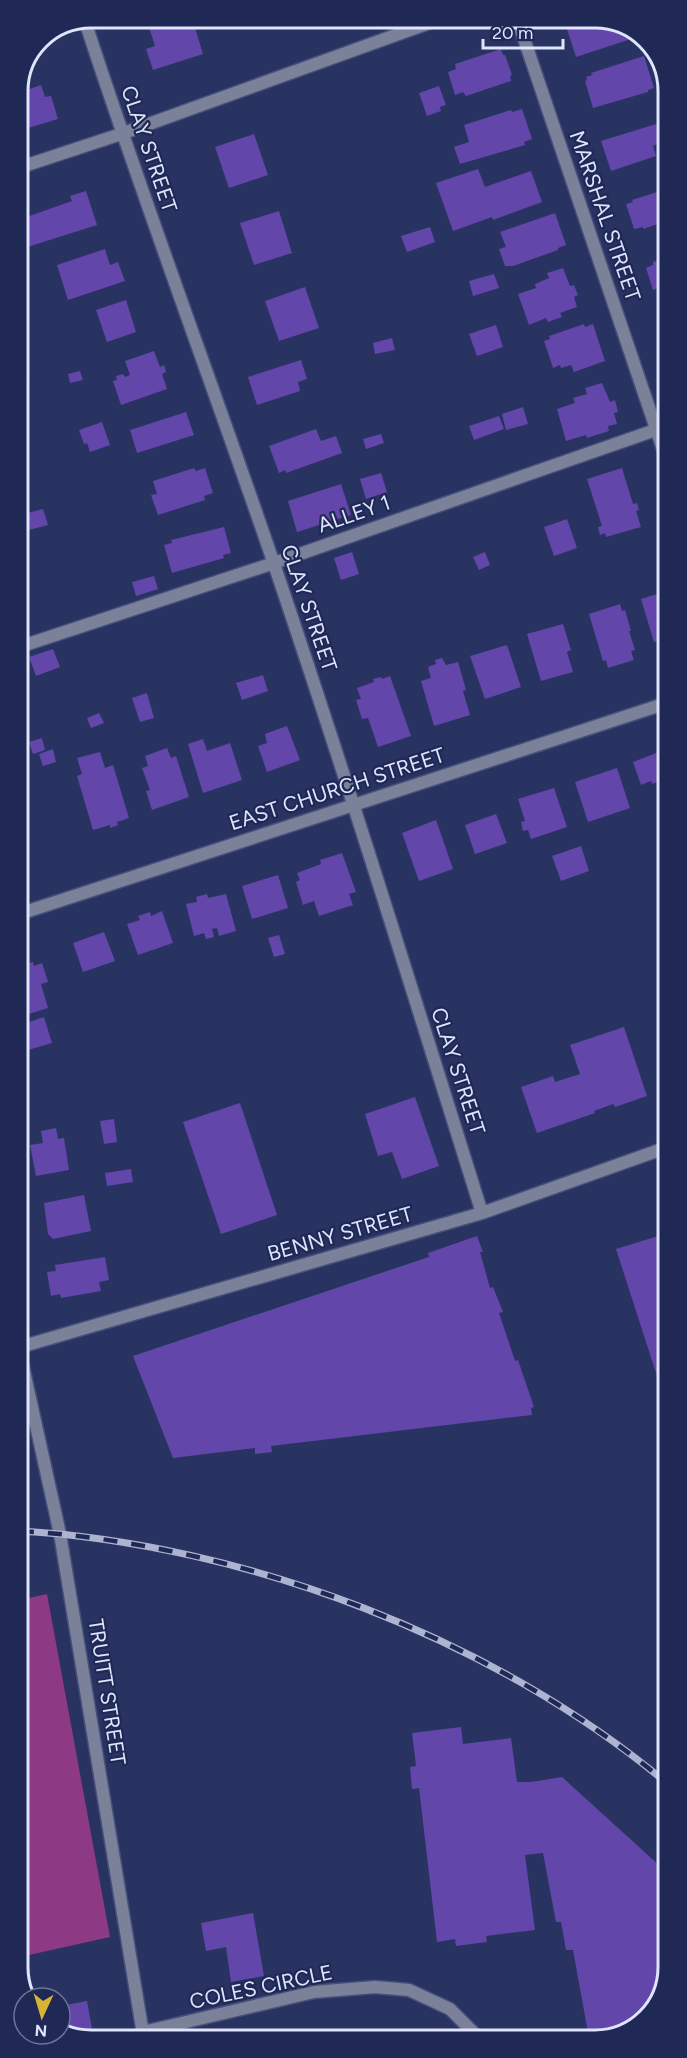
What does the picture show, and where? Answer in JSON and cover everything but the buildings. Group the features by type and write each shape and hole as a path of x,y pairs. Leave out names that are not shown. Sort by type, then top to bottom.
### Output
{"street":[{"name":"CLAY STREET","path":"88,29 122,134 274,563 354,804 482,1213"},
{"path":"28,165 122,134 414,29"},
{"name":"MARSHAL STREET","path":"521,29 658,417"},
{"name":"ALLEY 1","path":"28,644 274,563 658,429"},
{"name":"EAST CHURCH STREET","path":"28,911 658,706"},
{"name":"BENNY STREET","path":"28,1345 482,1213 658,1151"},
{"name":"TRUITT STREET","path":"28,1389 60,1534 143,2029"},
{"name":"COLES CIRCLE","path":"170,2029 314,1992 375,1987 409,1990 450,2009 471,2030"}],"shaded area":[{"path":"47,1594 110,1937 28,1955 28,1598"}],"railway":[{"path":"28,1532 105,1540 192,1556 279,1579 364,1608 447,1644 526,1686 601,1733 658,1777"}]}
